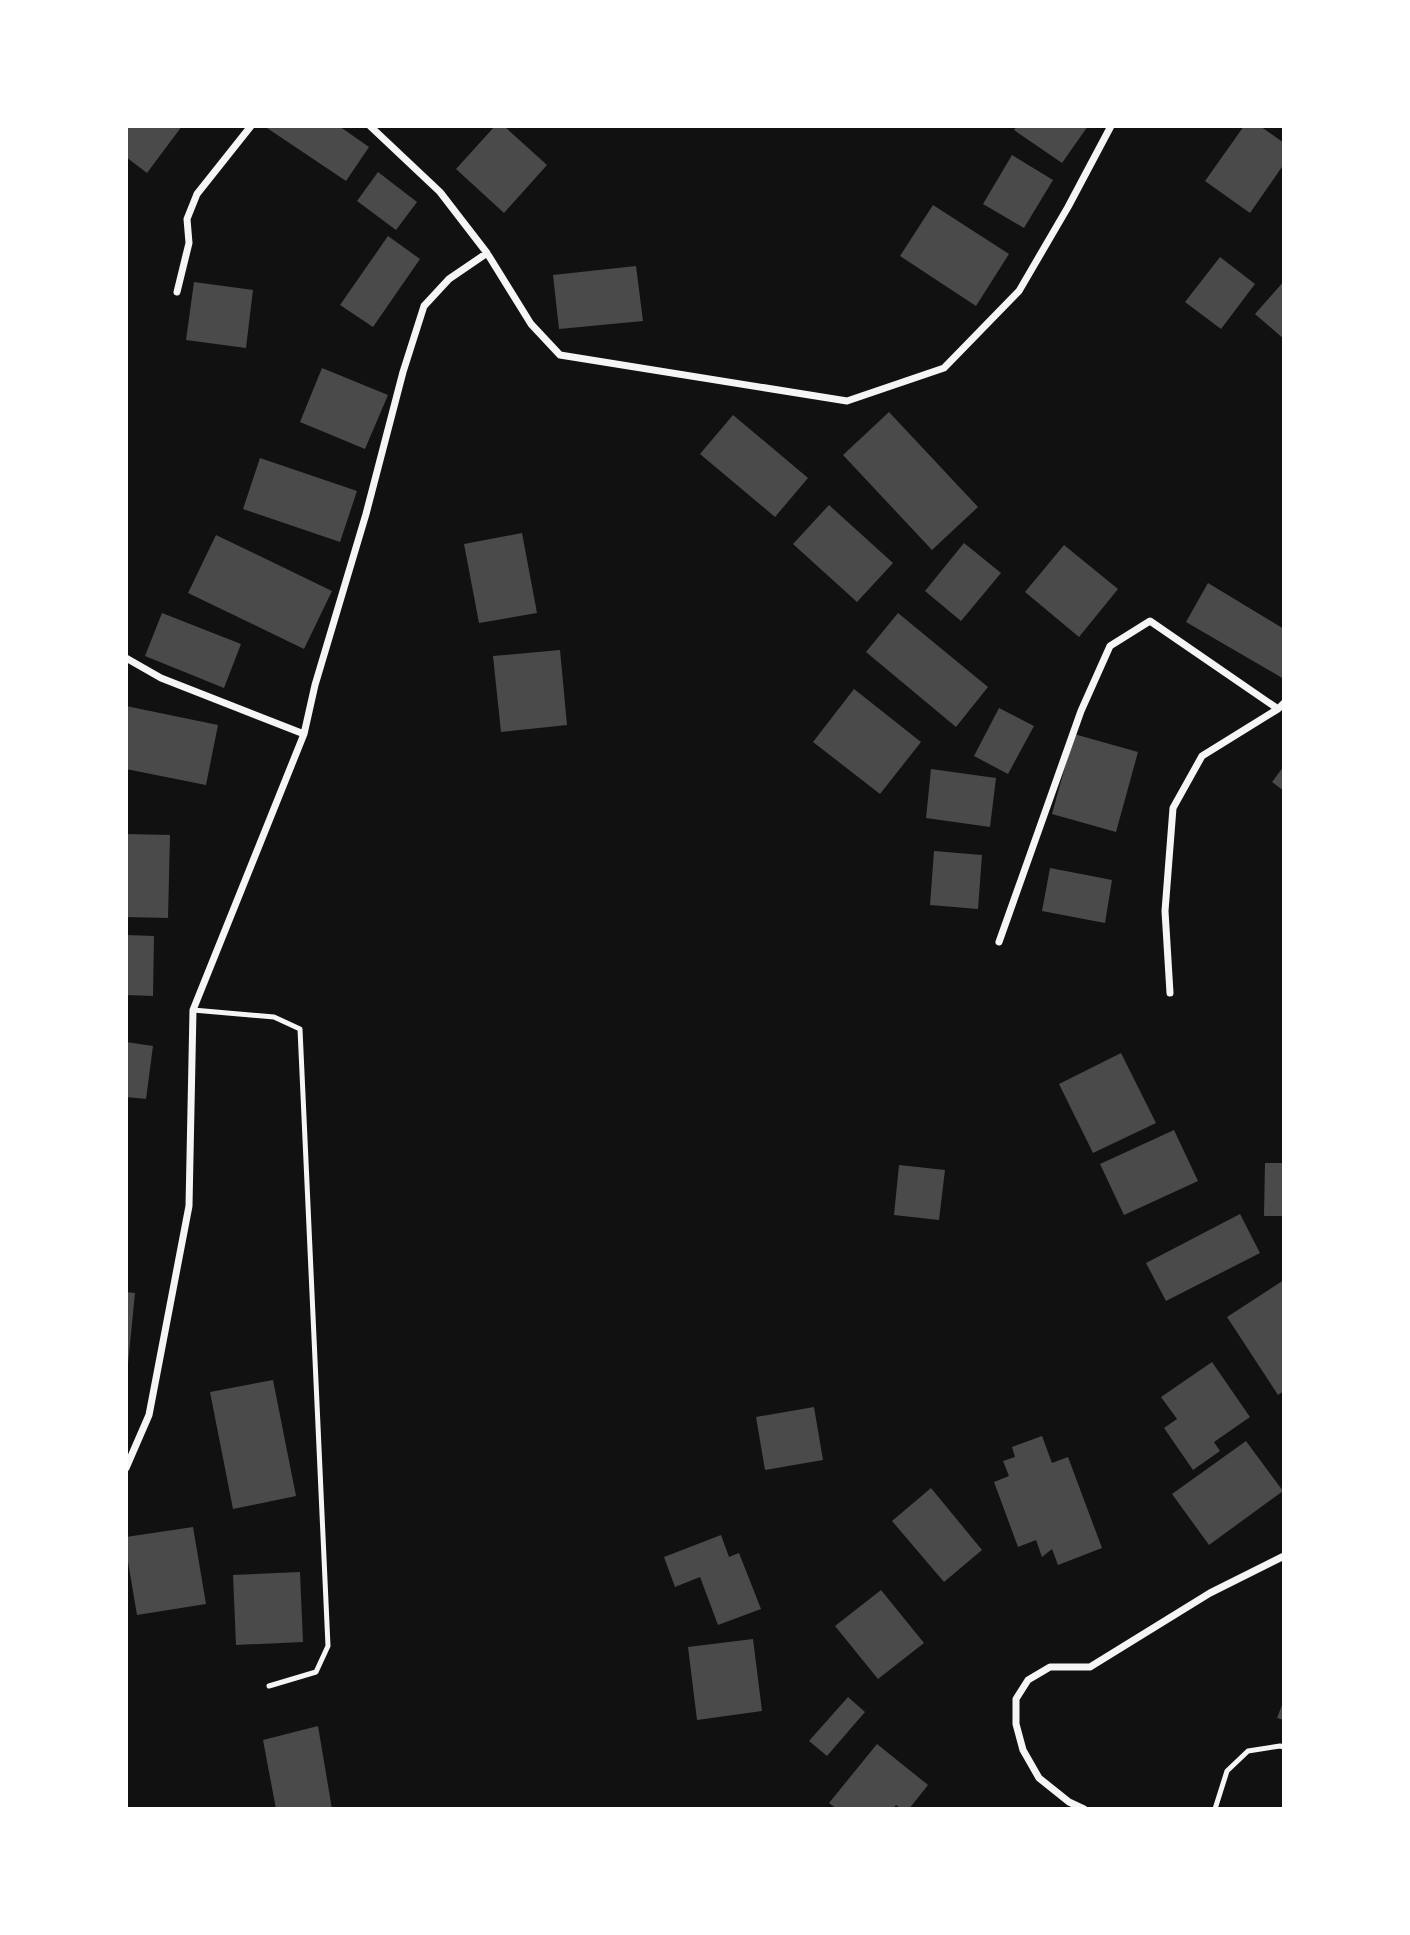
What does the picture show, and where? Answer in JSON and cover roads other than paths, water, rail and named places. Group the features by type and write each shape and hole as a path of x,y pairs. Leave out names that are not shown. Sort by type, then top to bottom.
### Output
{"street":[{"path":"177,292 189,243 187,219 197,194 251,126"},
{"path":"370,126 440,192 487,253 531,324 560,355 847,401 944,368 1019,291 1111,126"},
{"path":"126,1468 149,1415 189,1206 194,1010 304,734 315,685 424,306 449,279 487,253"},
{"path":"999,942 1081,711 1110,646 1150,621 1281,706 1202,756 1173,808 1165,911 1170,993"},
{"path":"126,658 161,678 304,734"},
{"path":"1084,1809 1069,1802 1040,1778 1023,1750 1016,1724 1016,1699 1028,1679 1050,1667 1090,1667 1210,1593 1284,1556"}],"lane":[{"path":"194,1010 274,1017 300,1029 328,1646 316,1672 269,1686"},
{"path":"1215,1809 1227,1771 1248,1751 1284,1747"}]}
